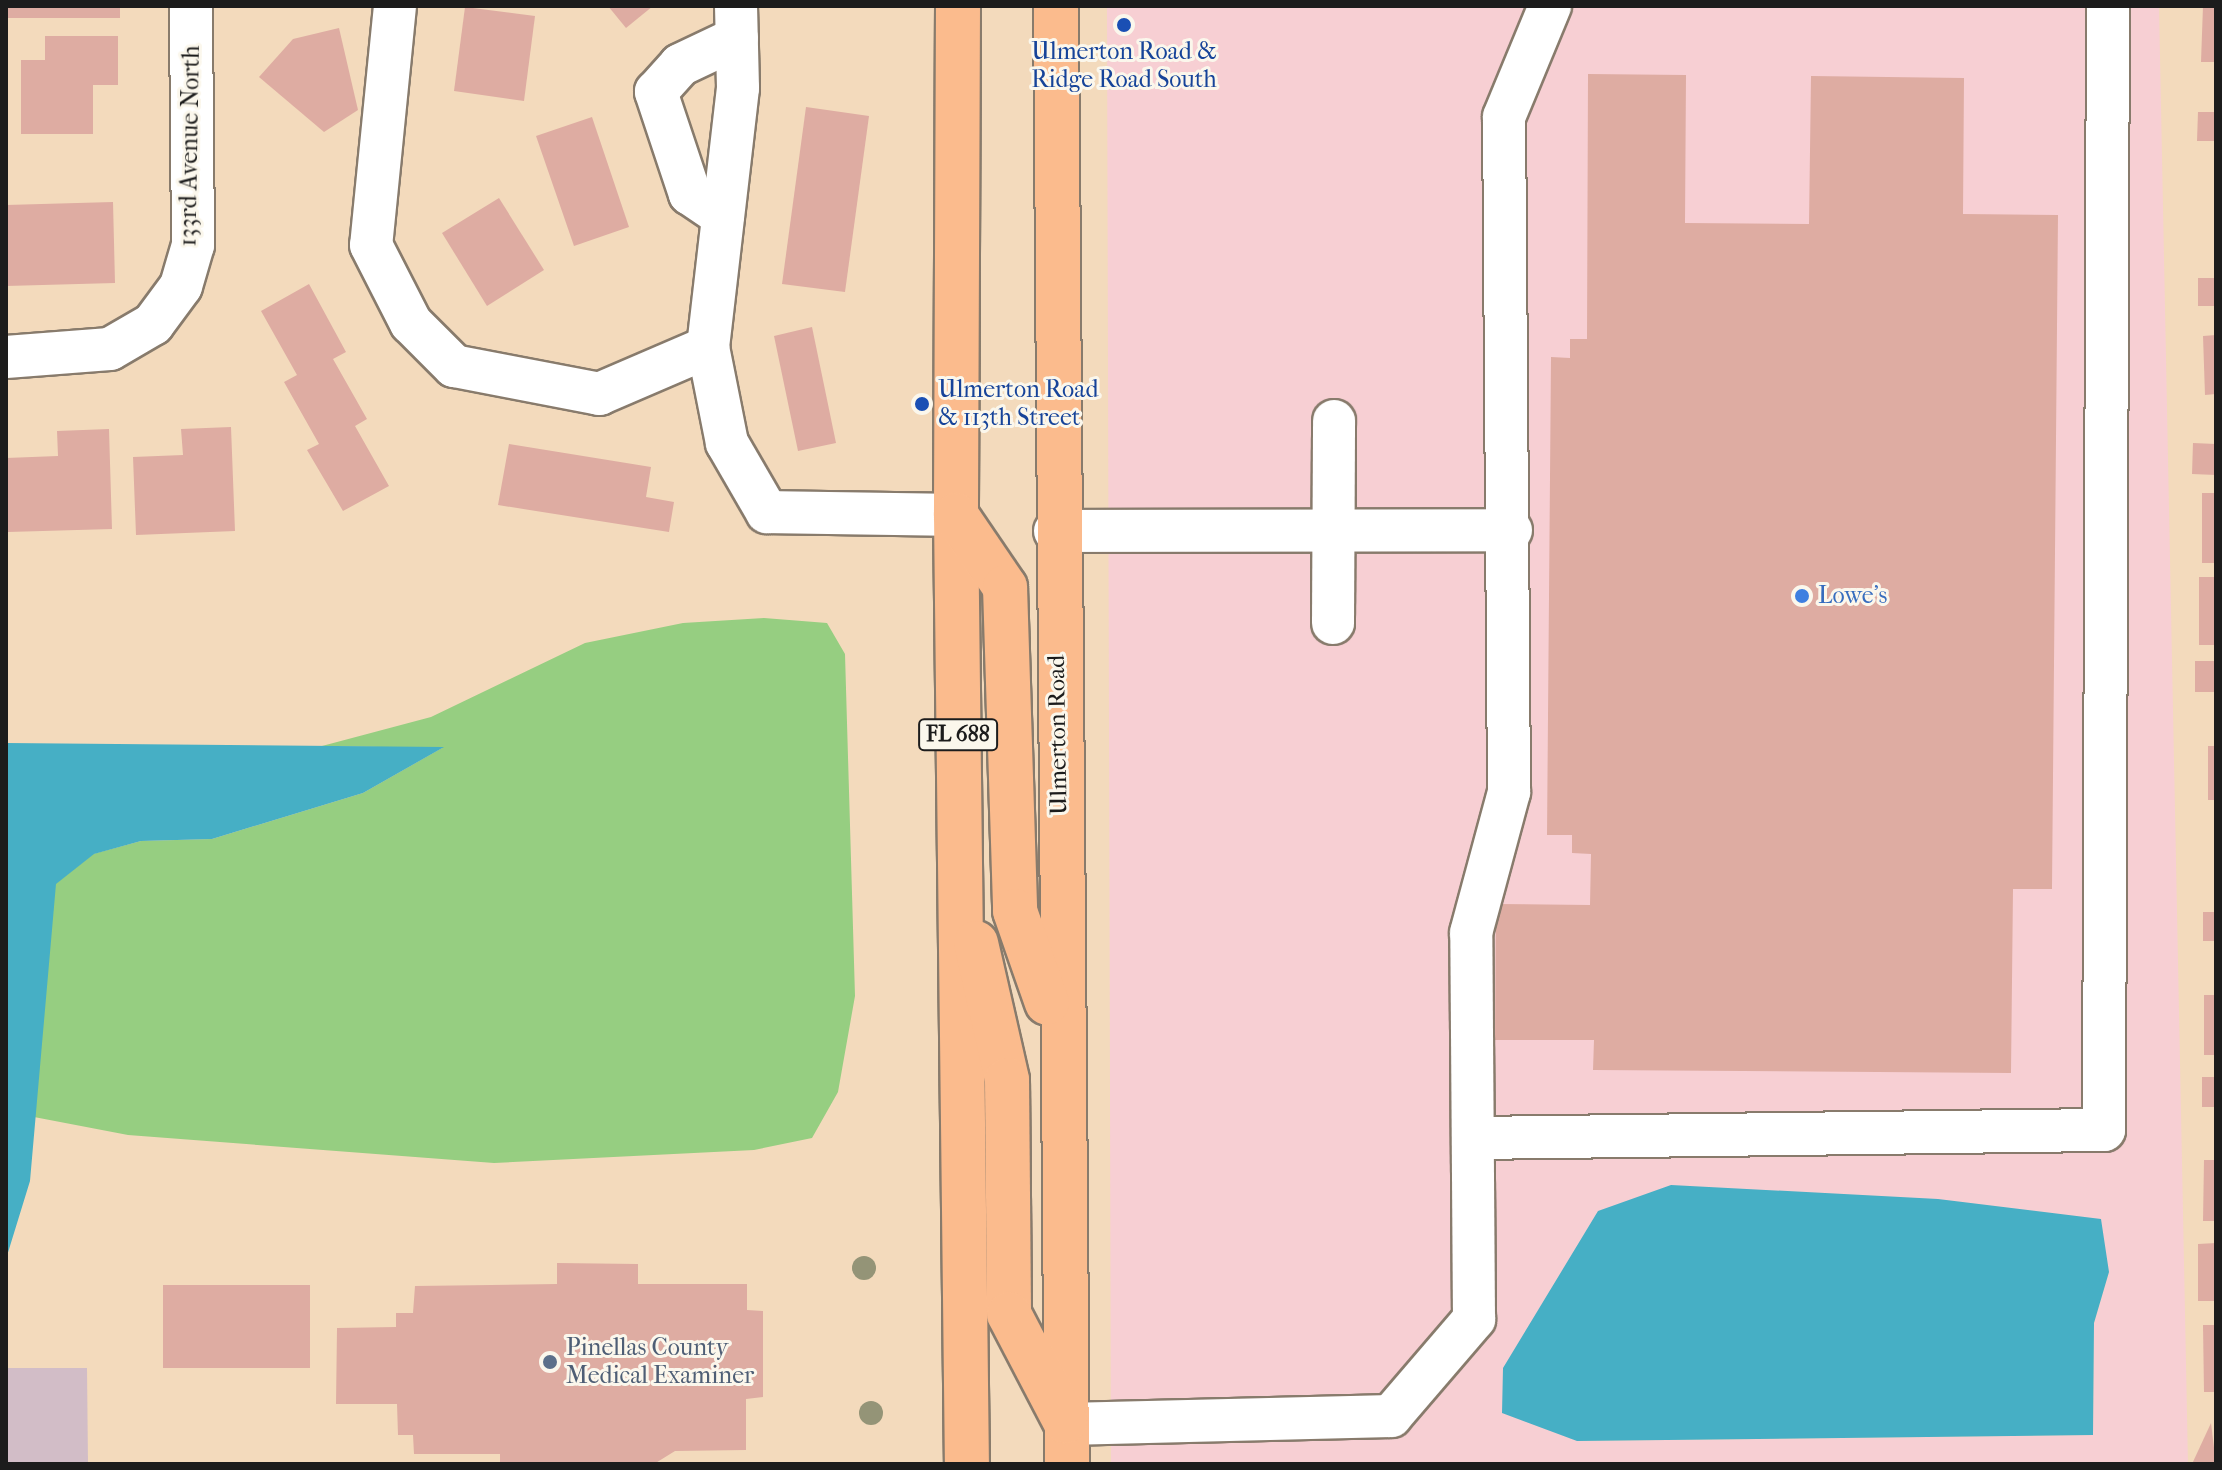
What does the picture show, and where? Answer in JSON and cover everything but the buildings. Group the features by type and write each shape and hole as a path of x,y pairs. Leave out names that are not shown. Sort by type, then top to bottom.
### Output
{"main road":[{"name":"FL 688","path":"958,6 956,515 967,1464"},
{"name":"Ulmerton Road","path":"1056,6 1055,531 1067,1444"},
{"path":"956,515 1005,587 1015,911 1060,1039"},
{"path":"961,899 988,974 1007,1080 1009,1314 1067,1444"}],"street":[{"name":"133rd Avenue North","path":"6,357 77,357 110,349 153,324 181,286 193,245 191,6"},
{"path":"395,6 371,245 411,323 454,366 599,394 708,347"},
{"path":"1067,1444 1391,1416 1474,1319 1471,933 1509,792 1511,530 1504,117 1550,6"},
{"path":"1473,1138 2104,1130 2108,6"},
{"path":"723,216 690,194 656,92 680,65 737,22"},
{"path":"737,22 723,216 708,347 727,443 767,512 956,515"},
{"path":"1333,623 1337,530 1334,421"},
{"path":"1055,531 1511,530"}],"shaded area":[{"path":"1107,6 2159,6 2188,1464 1111,1464","holes":["2109,1272 2094,1323 2093,1435 1577,1441"]},
{"path":"6,1368 87,1368 88,1464 6,1464"}],"green space":[{"path":"764,618 827,623 845,654 855,996 838,1092 812,1138 754,1150 494,1163 128,1135 34,1117 55,884 93,854 141,841 212,839 363,793 442,748 322,746 431,717 585,643 683,623"}],"water":[{"path":"6,743 444,747 363,793 212,839 141,841 94,854 56,884 30,1181 6,1259"},
{"path":"1671,1185 1938,1199 2101,1219 2109,1272 2094,1323 2093,1435 1577,1441 1502,1413 1503,1368 1598,1211"}],"place":[{"name":"Ulmerton Road & Ridge Road South","path":"1124,25"},
{"name":"Ulmerton Road & 113th Street","path":"922,404"},
{"name":"Lowe's","path":"1802,596"},
{"name":"Pinellas County Medical Examiner","path":"550,1362"}]}
